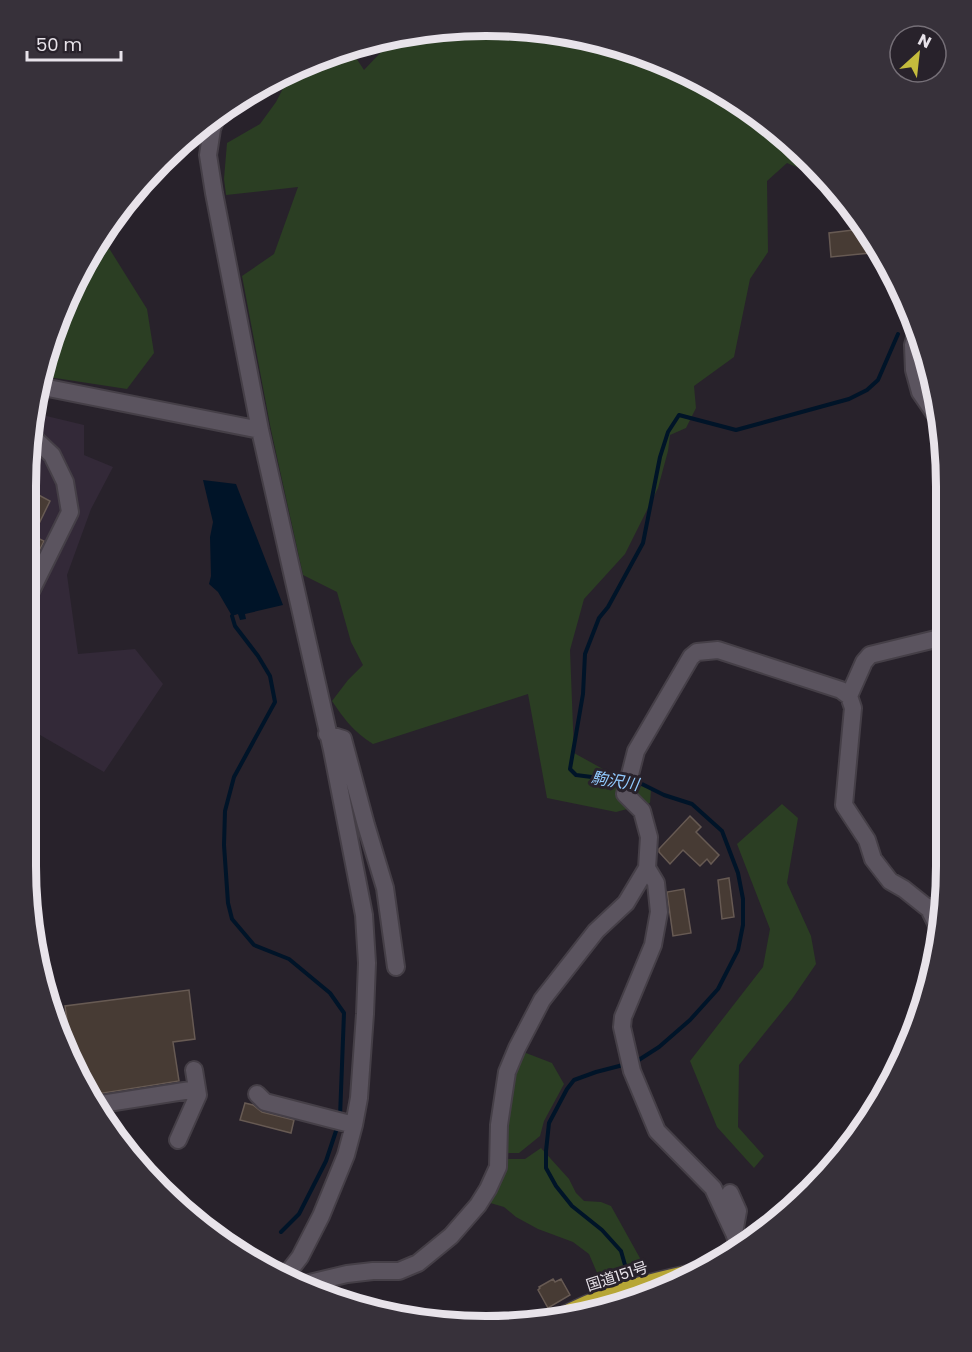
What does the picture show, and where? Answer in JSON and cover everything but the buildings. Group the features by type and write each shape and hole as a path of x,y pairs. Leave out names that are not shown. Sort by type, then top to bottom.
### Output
{"highway":[{"name":"国道151号","path":"588,1304 662,1280"}],"street":[{"path":"212,129 208,154 214,193 260,430 332,750 364,915 367,963 359,1098 350,1124 346,1155 321,1216 300,1257 289,1271"},
{"path":"913,345 914,370 920,392 928,404"},
{"path":"47,388 260,430"},
{"path":"36,581 70,512 65,482 52,455 38,442"},
{"path":"849,696 864,662 870,655 936,639"},
{"path":"314,1282 346,1274 399,1271 418,1263 451,1236 478,1205 488,1189 498,1167 499,1125 507,1072 517,1048 542,1000 596,931 626,903 647,868 649,837 642,811 625,794 632,762 636,751 691,657 697,652 718,650 841,690 849,696 853,708 844,805 867,840 873,859 890,881 934,904"},
{"path":"327,734 343,739 385,888 396,967"},
{"path":"647,868 656,883 658,912 653,945 623,1017 622,1027 630,1065 657,1131 713,1188 736,1239"},
{"path":"178,1140 198,1095 194,1070"},
{"path":"104,1104 197,1089"},
{"path":"257,1094 265,1102 350,1124"},
{"path":"730,1193 738,1210 736,1239"}],"shaded area":[{"path":"42,415 84,425 84,455 113,467 91,509 67,575 78,654 135,649 163,684 104,772 36,733 36,486"}],"green space":[{"path":"486,36 545,40 602,51 658,70 711,96 760,129 807,171 787,163 767,181 768,252 750,279 734,357 694,386 696,408 686,428 670,435 658,488 625,554 584,599 570,650 574,753 612,774 651,790 650,803 616,812 547,798 528,694 373,744 350,725 332,701 363,665 351,642 337,592 303,575 271,430 242,276 274,254 298,187 226,195 224,179 227,143 260,124 276,102 286,83 355,56 364,70 383,50 427,40"},
{"path":"107,244 147,309 154,353 127,389 49,377 70,314 82,287"},
{"path":"782,804 798,818 787,883 811,936 816,964 792,999 739,1065 738,1127 764,1156 754,1168 717,1127 690,1061 763,967 770,929 737,844"},
{"path":"526,1053 552,1063 564,1084 544,1121 540,1136 519,1153 504,1153 505,1094 517,1058"},
{"path":"541,1148 569,1179 576,1193 584,1201 601,1202 611,1206 646,1269 601,1282 589,1254 573,1242 538,1229 516,1217 504,1207 487,1202 504,1159 525,1159"}],"water":[{"path":"203,480 236,484 283,605 245,614 246,619 240,620 238,614 232,616 218,592 209,584 211,576 210,537 213,522"}],"waterway":[{"name":"駒沢川","path":"623,781 576,775 570,769 583,694 585,654 599,618 608,607 643,543 660,457 668,432 679,415 736,430 849,399 867,390 878,380 898,334"},
{"path":"232,616 235,626 270,676 275,702 234,777 225,811 224,845 228,903 232,919 254,945 289,959 330,993 344,1013 340,1117"},
{"name":"駒沢川","path":"633,783 642,784 664,795 692,804 722,831 738,873 743,899 743,925 738,950 718,989 690,1020 659,1047 634,1063"},
{"name":"駒沢川","path":"627,1064 574,1080 549,1123 546,1168 556,1186 572,1206 602,1230 621,1251 625,1265 635,1283"},
{"path":"281,1232 299,1214 326,1161 338,1125"}]}
